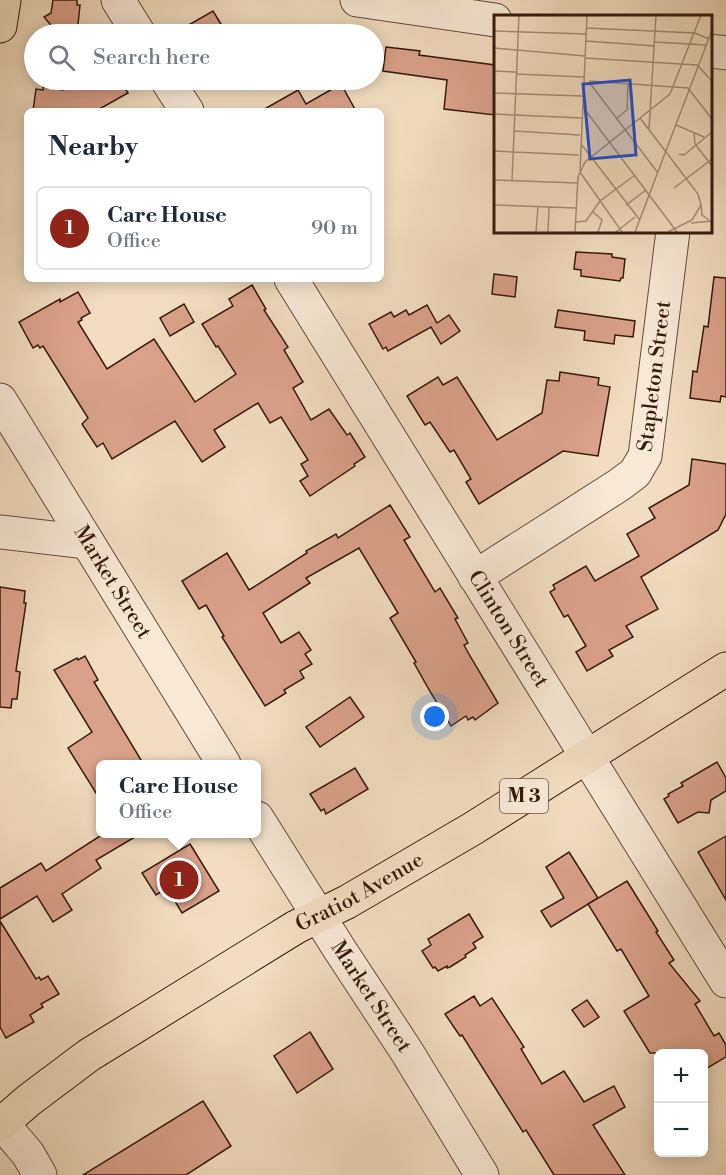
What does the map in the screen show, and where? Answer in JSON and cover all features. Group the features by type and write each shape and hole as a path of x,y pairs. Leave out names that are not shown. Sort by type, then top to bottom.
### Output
{"main road":[{"path":"0,26 4,0"},
{"name":"Gratiot Avenue","path":"1,1123 89,1055 296,927 347,902 472,829 726,669"}],"street":[{"path":"118,0 133,24"},
{"path":"357,0 494,20"},
{"path":"711,51 726,53"},
{"path":"173,90 185,108"},
{"name":"Stapleton Street","path":"475,577 619,485 635,473 642,464 645,456 673,232"},
{"name":"Clinton Street","path":"293,282 726,981"},
{"name":"Market Street","path":"0,400 221,760"},
{"path":"0,532 87,542"},
{"name":"Market Street","path":"261,824 407,1052 482,1175"},
{"path":"1,1123 28,1155 40,1175"}],"building":[{"path":"53,0 77,0 77,5 80,5 78,24 50,24 44,17 51,13"},
{"path":"213,11 221,24 190,24"},
{"path":"386,47 420,51 419,55 494,65 494,115 444,109 447,80 384,71"},
{"path":"36,90 126,90 128,93 101,108 33,108"},
{"path":"298,90 306,104 330,90 344,90 354,108 266,108"},
{"path":"576,252 612,254 612,257 625,259 623,278 620,281 581,276 581,270 574,269"},
{"path":"494,274 517,277 515,297 492,294"},
{"path":"714,277 726,278 726,397 721,396 720,402 690,398 693,371 697,372 704,326 708,327"},
{"path":"252,285 266,309 264,310 288,347 284,350 303,382 293,388 311,420 329,409 347,435 350,433 365,457 310,496 300,481 308,476 301,464 308,460 281,417 270,423 258,403 214,430 225,447 202,462 175,421 112,459 103,443 97,447 82,424 88,418 43,346 40,348 38,345 33,348 19,322 60,299 60,302 78,292 90,313 78,322 107,369 154,339 195,402 236,374 202,324 233,306 229,299"},
{"path":"184,304 194,322 170,336 160,318"},
{"path":"427,305 437,323 449,315 460,331 441,344 431,327 388,351 386,347 383,349 369,324 391,312 394,317 406,310 409,315"},
{"path":"558,310 635,321 633,337 615,335 614,344 584,340 585,331 555,327"},
{"path":"560,372 599,378 598,385 610,387 598,456 563,451 479,504 466,482 471,479 454,450 450,452 430,422 425,425 407,396 438,377 443,385 457,377 497,440 542,413 547,380 559,381"},
{"path":"692,459 726,464 726,514 718,530 641,577 658,609 626,626 633,637 609,650 613,656 587,671 576,652 586,646 568,615 564,617 550,592 555,589 553,585 586,566 595,581 639,556 627,534 655,518 649,508 689,485"},
{"path":"390,505 410,537 404,540 435,592 440,588 458,618 455,619 468,643 464,645 498,703 475,720 473,717 468,720 466,716 451,726 390,618 398,613 359,548 306,578 310,583 263,613 281,643 299,632 311,650 305,654 312,664 300,671 304,678 284,690 286,693 265,706 222,637 224,636 206,605 199,609 182,581 227,553 249,590 307,553 306,551 336,534 338,538"},
{"path":"0,587 25,591 24,603 26,603 16,671 20,672 17,699 12,699 11,708 0,707"},
{"path":"85,656 98,680 94,682 141,760 96,760 96,793 68,748 92,732 54,670 77,658 78,660"},
{"path":"350,697 364,717 320,747 306,727"},
{"path":"717,762 726,778 726,791 711,800 709,813 698,812 678,823 664,799 669,796 668,794 683,786 681,783"},
{"path":"355,768 368,789 326,814 324,809 321,811 310,794"},
{"path":"726,836 726,900 698,852"},
{"path":"97,838 133,838 96,860 101,868 62,894 72,910 53,922 37,896 0,919 0,888 41,863 46,871"},
{"path":"190,844 219,891 182,913 167,888 156,895 142,873"},
{"path":"569,852 598,898 551,927 541,911 564,898 546,867"},
{"path":"627,881 674,960 669,963 700,1001 695,1004 714,1036 719,1033 726,1045 726,1057 708,1068 708,1049 654,1049 654,1053 650,1053 624,1011 649,996 621,949 617,951 588,904"},
{"path":"469,914 483,937 473,943 476,948 450,967 447,968 447,966 438,971 435,967 433,968 422,951 431,945 428,939"},
{"path":"0,921 36,979 39,977 41,980 48,976 59,994 41,1004 43,1007 30,1015 34,1022 6,1038 0,1027"},
{"path":"474,996 480,1006 492,998 524,1047 521,1049 542,1084 564,1071 584,1102 614,1086 625,1107 593,1125 625,1175 554,1175 526,1130 523,1132 462,1035 460,1036 445,1014"},
{"path":"587,1000 599,1017 584,1027 572,1010"},
{"path":"310,1032 333,1069 297,1093 274,1056"},
{"path":"203,1101 231,1146 186,1175 83,1175"}],"place":[{"name":"Care House","path":"179,880"}]}
